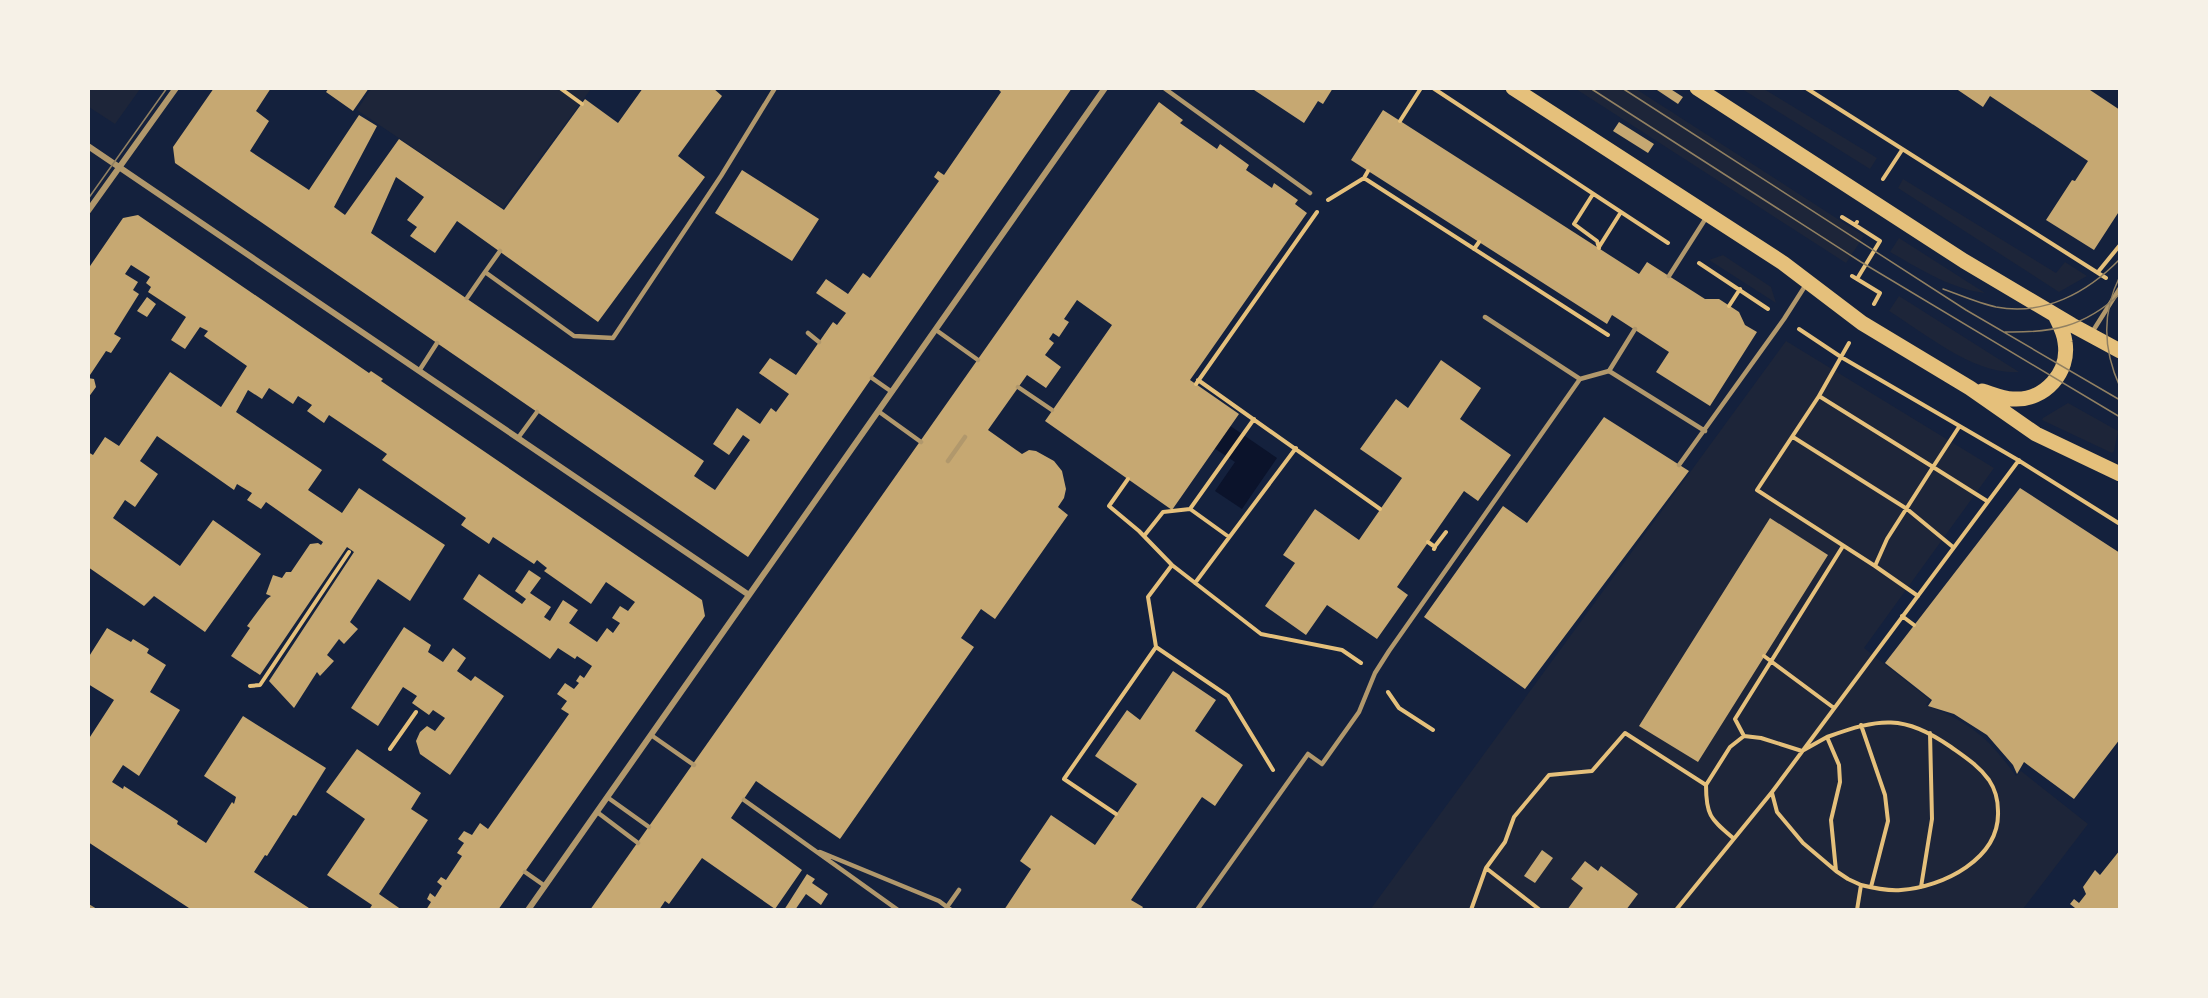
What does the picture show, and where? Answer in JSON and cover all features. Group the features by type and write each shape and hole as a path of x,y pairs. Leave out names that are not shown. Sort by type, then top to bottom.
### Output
{"main road":[{"path":"1513,88 1808,280 1862,322 1970,388 2036,434 2120,474"},
{"path":"1700,89 1964,261 2120,351"},
{"path":"1970,388 2013,399 2029,398 2046,390 2057,379 2066,354 2063,333 2055,315"}],"street":[{"path":"88,212 176,88"},
{"path":"528,909 1105,88"},
{"path":"88,146 749,595"},
{"path":"88,907 93,909"}],"lane":[{"path":"485,272 574,336 613,338 721,176 775,88"},
{"path":"1164,88 1310,193"},
{"path":"1669,276 1708,215"},
{"path":"467,298 500,251"},
{"path":"1679,465 1784,319 1808,280"},
{"path":"2091,335 2120,288"},
{"path":"1485,317 1580,379"},
{"path":"1197,909 1308,754 1322,764 1359,712 1375,673 1580,379 1609,371 1635,329"},
{"path":"936,330 978,360"},
{"path":"808,333 819,342"},
{"path":"418,371 437,343"},
{"path":"1609,371 1705,431"},
{"path":"872,378 892,392"},
{"path":"1018,387 1052,410"},
{"path":"878,411 921,441"},
{"path":"518,438 537,412"},
{"path":"948,461 964,437"},
{"path":"651,735 694,765"},
{"path":"607,797 649,827"},
{"path":"744,800 898,909"},
{"path":"597,812 638,843"},
{"path":"812,848 939,901 949,908 959,890"},
{"path":"525,872 544,886"}],"path":[{"path":"560,88 582,104"},
{"path":"1400,121 1420,88"},
{"path":"1433,88 1841,357 2018,460 2120,524"},
{"path":"1806,88 2109,280"},
{"path":"1854,225 1902,150"},
{"path":"1368,171 1364,178 1323,203 1197,382 1296,448 1380,509"},
{"path":"1364,178 1625,346"},
{"path":"1593,194 1574,224 1597,241 1599,248 1621,212"},
{"path":"1842,217 1880,241 1857,279"},
{"path":"1474,249 1479,242"},
{"path":"2098,272 2120,245"},
{"path":"1852,276 1880,293 1819,396 1758,490 1918,596"},
{"path":"1729,306 1740,289"},
{"path":"1819,396 1987,501"},
{"path":"1191,509 1254,419"},
{"path":"1875,566 1887,539 1959,427"},
{"path":"1676,909 1772,792 2036,434"},
{"path":"1792,437 1907,509 1953,547"},
{"path":"1195,583 1296,448"},
{"path":"1128,479 1108,506 1144,536 1172,565 1261,634 1342,650 1375,673 1399,708 1433,730"},
{"path":"1144,536 1163,512 1191,509 1229,537"},
{"path":"1439,542 1448,529"},
{"path":"1428,542 1435,547 1432,552"},
{"path":"1744,736 1735,719 1843,546"},
{"path":"250,686 260,685 349,552"},
{"path":"1116,814 1064,779 1156,647 1148,597 1172,565"},
{"path":"1902,616 1914,625"},
{"path":"1156,647 1228,696 1284,787"},
{"path":"1764,656 1834,708"},
{"path":"390,749 416,712"},
{"path":"1733,838 1713,821 1706,805 1706,785 1730,747 1744,736 1761,738 1802,751 1827,737 1861,725 1898,722 1930,733 1975,764 1990,782 1998,801 1999,823 1991,842 1978,858 1954,875 1921,887 1900,891 1861,885 1836,871 1803,843 1777,812 1772,792"},
{"path":"1861,725 1885,795 1888,821 1871,887"},
{"path":"1471,909 1486,868 1506,842 1514,817 1549,775 1592,771 1625,733 1706,785"},
{"path":"1921,887 1932,819 1930,733"},
{"path":"1827,737 1839,765 1840,782 1831,820 1836,871"},
{"path":"1486,868 1540,909"},
{"path":"1857,909 1861,885"}],"shaded area":[{"path":"88,89 140,89 115,124 89,107"},
{"path":"371,89 591,89 503,208 357,110"},
{"path":"1576,89 1636,89 1864,236 1846,263"},
{"path":"1742,89 1764,89 1877,158 1870,169"},
{"path":"1903,179 2056,273 2065,262 2087,276 2059,292 1898,188"},
{"path":"1899,238 1985,293 1948,283 1890,252"},
{"path":"1723,255 1771,287 1776,303 1709,260"},
{"path":"1899,296 2019,372 1985,367 1935,341 1889,311"},
{"path":"1786,341 1994,468 1864,648 1930,700 1926,705 1955,718 1978,733 1997,751 2016,776 2021,771 2088,824 2023,909 1370,910"},
{"path":"2068,403 2118,431 2112,453 2042,420"},
{"path":"1223,421 1277,458 1242,509 1215,491 1235,462 1208,444"}],"building":[{"path":"214,88 271,88 256,111 269,121 250,151 309,190 359,115 377,126 334,207 345,215 399,139 504,210 585,99 618,123 643,88 713,88 722,96 678,156 705,177 598,322 457,221 435,253 410,236 417,227 407,220 424,197 396,177 371,233 704,461 694,476 715,490 750,440 743,435 729,455 713,444 737,408 760,424 771,408 776,412 789,394 759,373 770,358 796,375 833,322 837,325 846,313 816,293 826,279 848,294 863,273 870,278 939,181 934,177 938,171 944,175 1001,92 997,88 1072,88 748,557 175,163 173,147"},
{"path":"329,88 369,88 353,111 326,92"},
{"path":"1251,88 1333,88 1323,104 1318,101 1304,123"},
{"path":"1654,88 1669,88 1683,97 1678,104"},
{"path":"1955,88 2087,88 2120,110 2120,210 2094,250 2046,220 2072,180 2075,181 2088,161 1990,96 1983,107"},
{"path":"1159,102 1183,120 1180,123 1217,149 1220,144 1249,165 1246,170 1272,188 1274,183 1298,200 1295,204 1307,213 1190,380 1239,414 1172,510 1045,421 1112,325 1077,300 1064,319 1069,322 1059,337 1053,333 1049,339 1054,343 1045,355 1061,367 1046,388 1027,375 988,430 1022,454 1029,450 1036,451 1054,461 1062,471 1066,489 1064,498 1058,507 1068,515 995,619 981,609 961,638 974,647 840,839 756,781 731,818 802,870 775,909 702,858 669,904 665,901 659,910 590,910"},
{"path":"1383,110 1639,274 1647,262 1705,299 1719,299 1739,312 1745,325 1757,332 1710,406 1656,372 1669,352 1612,315 1607,324 1351,160"},
{"path":"1619,122 1654,144 1648,153 1613,131"},
{"path":"742,170 819,219 792,261 715,213"},
{"path":"138,215 369,373 371,371 383,379 381,381 702,600 705,616 498,910 426,910 431,902 427,899 430,893 435,897 442,886 437,882 441,877 446,880 462,856 457,853 464,843 458,839 464,831 472,835 480,823 488,829 569,714 561,709 567,701 557,694 565,683 574,689 579,683 576,681 580,675 584,678 592,666 577,656 575,659 558,648 550,659 463,599 479,574 522,604 526,599 515,591 529,570 541,578 530,593 551,607 544,617 550,621 563,600 578,610 569,623 597,642 607,628 613,633 620,623 612,618 620,606 628,611 635,602 606,582 591,604 544,571 547,568 537,560 534,564 493,537 489,544 461,525 466,518 382,460 387,454 329,415 324,423 307,411 312,405 298,396 293,404 269,388 262,399 248,390 236,412 322,470 308,490 342,513 359,488 445,545 410,601 378,579 350,622 358,629 344,644 339,639 327,655 334,661 320,676 317,672 294,708 269,681 354,552 347,547 260,675 231,656 250,628 247,626 271,596 266,594 273,575 282,578 286,572 291,572 310,544 321,545 323,542 266,502 261,509 247,500 252,493 237,484 234,490 157,436 140,461 158,474 135,507 125,500 113,518 180,566 213,520 261,554 205,632 154,596 144,606 88,567 88,452 93,455 105,437 119,446 170,372 221,407 247,366 204,336 208,331 200,327 185,349 171,340 186,317 148,292 151,287 146,283 150,277 131,265 125,274 138,282 133,290 139,294 114,334 121,338 111,353 106,351 88,378 88,269 123,218"},
{"path":"147,297 156,304 147,317 137,311"},
{"path":"1441,360 1481,388 1460,419 1511,455 1478,501 1464,491 1397,587 1408,595 1377,639 1327,605 1306,635 1265,606 1295,563 1283,555 1315,509 1359,540 1402,478 1360,449 1396,399 1408,408"},
{"path":"88,378 94,379 96,387 88,398"},
{"path":"1604,417 1689,471 1525,689 1424,617 1503,506 1527,523"},
{"path":"2020,488 2120,553 2120,739 2074,799 2024,762 2017,774 2013,765 1987,735 1954,714 1928,706 1932,700 1885,663"},
{"path":"1770,518 1828,555 1698,762 1639,726"},
{"path":"404,627 431,645 428,652 443,662 453,648 466,658 457,671 471,681 475,676 504,696 450,775 420,754 416,741 420,732 427,726 435,731 445,718 433,710 429,715 412,703 417,696 403,687 378,726 351,708"},
{"path":"107,628 149,649 147,653 166,665 150,692 180,710 139,776 123,765 112,782 123,789 124,786 169,815 178,821 177,824 206,843 232,802 234,804 236,797 204,776 243,716 326,768 296,816 293,815 254,872 312,910 192,910 88,842 88,740 114,700 88,684 88,658"},
{"path":"1173,671 1216,700 1195,731 1243,765 1215,806 1202,797 1131,900 1143,907 1141,910 1004,910 1031,869 1020,861 1051,815 1095,845 1137,784 1095,756 1127,710 1140,720"},
{"path":"357,749 421,793 411,809 428,820 379,894 402,910 369,910 372,905 327,875 365,819 326,792"},
{"path":"1542,850 1553,858 1535,883 1524,876"},
{"path":"2120,850 2120,910 2074,910 2075,908 2070,904 2074,899 2079,903 2086,894 2083,887 2095,870 2100,875"},
{"path":"1585,861 1598,871 1601,866 1638,894 1626,910 1567,910 1583,888 1571,879"},
{"path":"807,874 815,879 812,883 828,894 821,905 806,894 795,910 784,910"}],"tram line":[{"path":"88,199 167,88"},
{"path":"1590,88 1861,262 2120,417"},
{"path":"1622,88 1966,310 2120,400"},
{"path":"1943,289 1996,307 2031,308 2048,305 2079,292 2120,259"},
{"path":"2120,276 2110,303 2107,331 2110,359 2120,387"},
{"path":"2005,332 2038,331 2067,326 2093,314 2120,294"}]}
